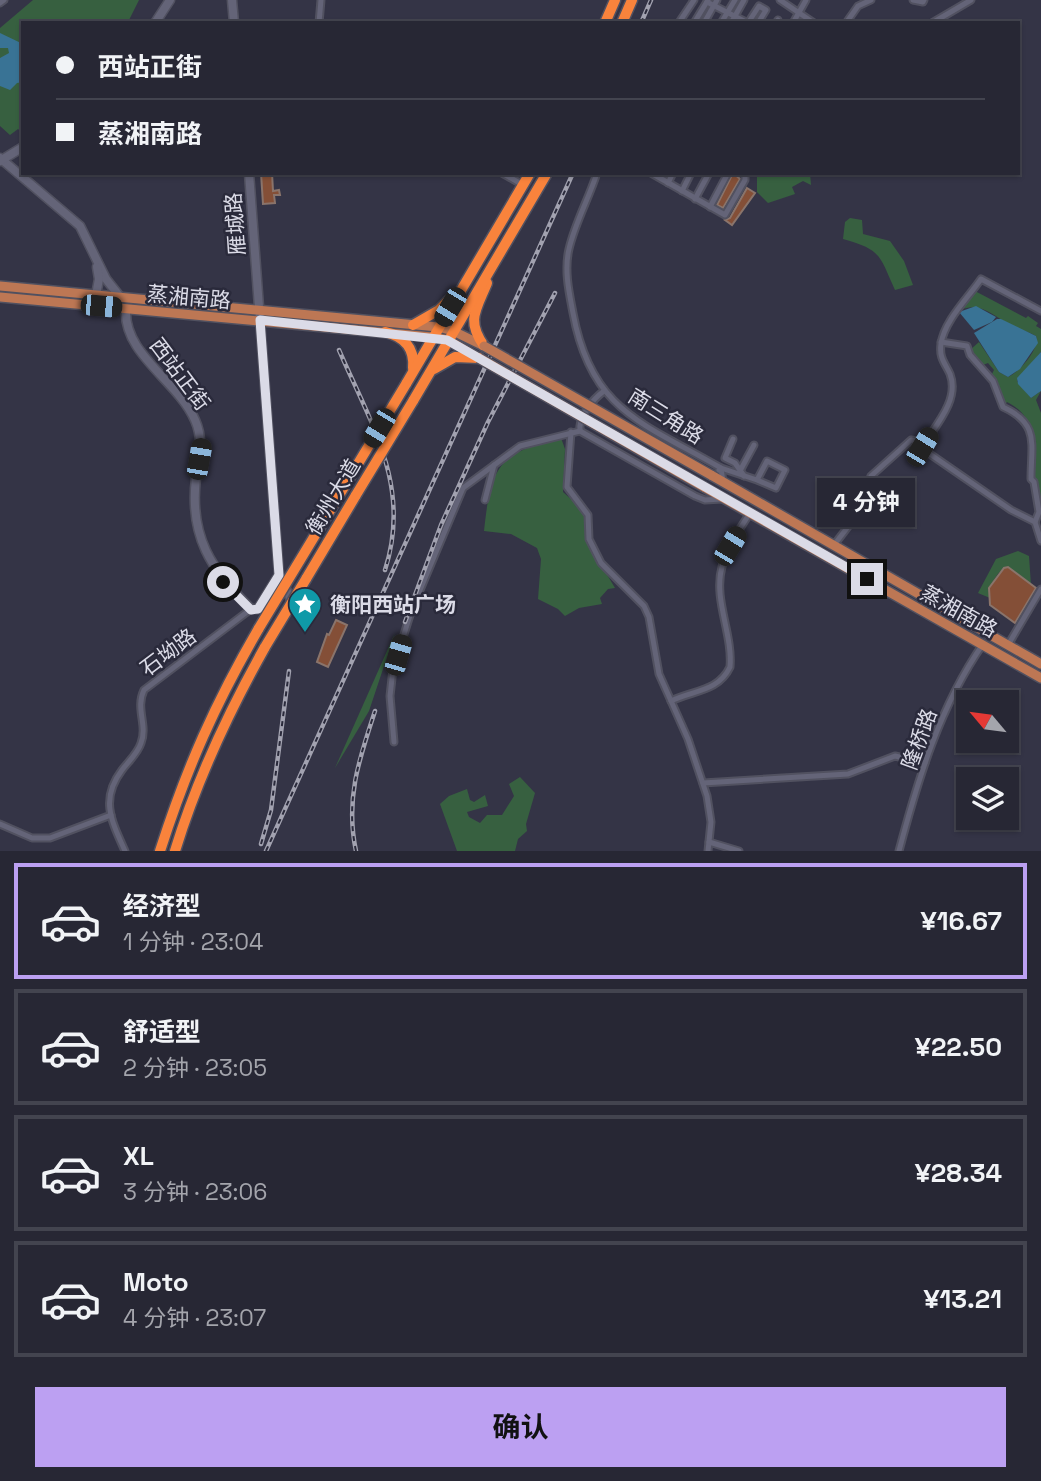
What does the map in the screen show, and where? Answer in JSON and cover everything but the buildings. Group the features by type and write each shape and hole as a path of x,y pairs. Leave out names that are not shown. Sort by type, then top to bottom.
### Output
{"highway":[{"path":"606,21 615,0"},
{"path":"623,21 632,0"},
{"name":"衡州大道","path":"160,851 192,757 212,712 259,628 529,175"},
{"name":"衡州大道","path":"175,851 226,719 265,648 546,175"},
{"path":"484,346 473,326 477,308 501,250"},
{"path":"473,268 475,277 486,276"},
{"path":"413,325 439,310 462,287"},
{"path":"460,319 477,308"},
{"path":"384,332 397,335 406,341 412,353 413,370"},
{"path":"427,377 446,360 464,356 479,358"},
{"path":"212,712 217,719 226,719"},
{"path":"192,757 202,754 206,765"}],"main road":[{"name":"蒸湘南路","path":"0,286 413,325 435,332 1041,677"},
{"name":"蒸湘南路","path":"1,298 384,332 453,331 484,346 1041,664"}],"street":[{"path":"154,21 169,0"},
{"path":"234,0 236,21"},
{"path":"319,21 321,0"},
{"path":"680,21 694,0"},
{"path":"722,21 735,0"},
{"path":"732,21 744,0"},
{"path":"780,0 811,21"},
{"path":"792,21 806,0"},
{"path":"847,21 858,6 871,0"},
{"path":"913,0 924,0"},
{"path":"935,21 971,0"},
{"path":"695,21 707,1 744,21"},
{"path":"705,21 715,3"},
{"path":"749,21 759,6 766,10 759,21"},
{"path":"1,161 21,150"},
{"path":"1,161 78,227 97,266 99,279 96,295"},
{"path":"1,161 80,226 106,279 121,298"},
{"name":"雁城路","path":"247,175 278,576"},
{"path":"506,175 523,185"},
{"name":"南三角路","path":"596,175 569,248 567,284 579,346 604,391 622,411 721,468 757,480"},
{"path":"654,175 725,215 745,180 745,175"},
{"path":"668,183 672,175"},
{"path":"681,191 690,175"},
{"path":"695,199 708,175"},
{"path":"710,207 727,175"},
{"path":"922,447 953,396 950,376 941,356 941,342 949,325 981,279 1041,311"},
{"name":"西站正街","path":"125,309 125,321 132,340 195,419 202,443 193,507 202,544 223,582 251,610"},
{"path":"941,342 967,346 970,355 993,381 1003,407 1021,415 1028,425 1033,454 1031,479 1034,482 1040,512 1035,522 1041,541"},
{"path":"580,431 579,425 594,398 604,391"},
{"path":"394,742 390,696 393,669 412,609 463,488 494,464 520,446 580,431 705,500 724,498"},
{"path":"570,432 567,487 588,515 589,540 601,562 644,606 649,617 659,674 703,783 711,822 708,851"},
{"path":"733,439 725,458 741,469 744,476"},
{"path":"834,545 857,515 871,475 911,440 917,441 1011,510 1035,522"},
{"path":"741,469 754,445"},
{"path":"767,461 785,470 776,488 757,480 767,461"},
{"path":"485,499 494,464"},
{"path":"711,475 721,468"},
{"path":"721,468 723,482"},
{"path":"704,487 708,495 705,500"},
{"path":"671,701 711,688 725,677 730,667 720,586 721,569 730,546 750,513"},
{"path":"251,610 257,607 278,576 297,612"},
{"path":"1009,645 1041,589"},
{"name":"石坳路","path":"125,851 108,801 110,785 141,746 144,732 139,699 144,690 251,610"},
{"name":"隆桥路","path":"899,851 925,763 960,677 983,644"},
{"path":"703,783 848,774 895,756 925,763"},
{"path":"0,824 39,838 50,838 111,815"},
{"path":"709,842 739,851"}],"green space":[{"path":"33,0 139,0 130,21 21,21 21,131 18,129 10,135 0,126 0,28"},
{"path":"757,175 810,175 811,185 803,181 792,187 795,194 768,203 757,192"},
{"path":"850,218 862,220 863,234 890,241 904,261 913,285 895,290 878,256 865,247 843,239 845,222"},
{"path":"975,291 1026,318 1028,316 1038,323 1036,326 1041,329 1041,352 1017,381 1031,398 1041,391 1036,400 1041,413 1041,508 1033,473 1033,440 1029,423 1017,408 1007,402 1005,405 997,380 992,374 994,370 988,363 983,365 970,350 979,342 999,372 1008,377 1028,359 1035,347 1036,336 1013,327 980,308 960,310"},
{"path":"561,438 565,449 563,492 585,514 587,541 615,588 608,589 600,598 602,604 579,608 565,616 558,609 538,599 541,559 537,548 511,534 484,531 490,492 501,466 523,450"},
{"path":"1018,551 1029,556 1031,585 1008,567 1000,571 994,579 990,598 978,593 996,559"},
{"path":"395,633 369,711 335,768"},
{"path":"520,777 535,793 526,824 527,831 518,839 515,851 457,851 440,804 449,796 467,789 470,800 474,802 485,795 488,806 467,812 469,817 480,823 487,815 502,815 514,796 509,784"}],"water":[{"path":"0,33 21,43 21,82 10,90 0,86 0,58 9,53 8,48 0,48"},
{"path":"976,306 996,317 992,322 974,330 959,312"},
{"path":"997,319 1036,336 1038,343 1020,369 1008,377 999,372 974,333"},
{"path":"1041,352 1041,391 1031,398 1018,384 1017,378"}],"railway":[{"path":"642,21 651,0"},
{"path":"266,851 572,175"},
{"path":"405,622 441,525 488,422 555,293"},
{"path":"339,350 375,430 391,483 394,511 392,540 385,570"},
{"path":"261,844 271,810 289,671"},
{"path":"356,851 352,814 355,780 375,711"}],"place":[{"name":"衡阳西站广场","path":"305,634"}],"route":[{"path":"223,582 251,610 258,609 279,575 260,320 447,340 867,579"}]}
